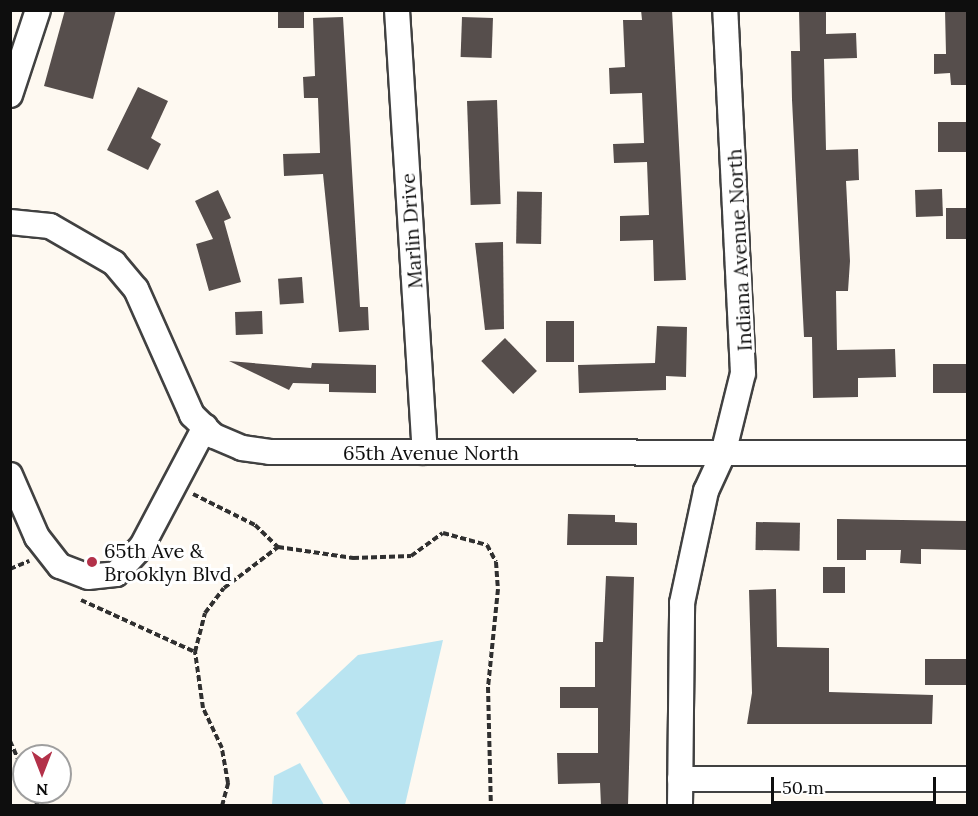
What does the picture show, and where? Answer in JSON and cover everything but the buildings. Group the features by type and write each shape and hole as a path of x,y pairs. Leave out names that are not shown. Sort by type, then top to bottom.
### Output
{"street":[{"path":"10,95 38,10"},
{"name":"Marlin Drive","path":"397,10 425,452"},
{"name":"Indiana Avenue North","path":"680,806 682,603 706,491 723,454 743,373 745,331 725,10"},
{"name":"65th Avenue North","path":"10,222 50,226 114,263 136,289 183,397 205,427 242,448 270,452 968,453"},
{"path":"10,475 37,537 60,566 88,577 116,574 142,546 205,427"},
{"path":"680,779 968,780"}],"path":[{"path":"174,485 255,525 278,547 354,558 411,556 443,533 487,545 498,589 489,687 491,806"},
{"path":"222,806 228,783 222,748 203,708 195,652 205,613 224,588 278,547"},
{"path":"10,569 33,559"},
{"path":"84,602 195,652"}],"water":[{"path":"443,640 405,805 351,805 296,713 358,655"},
{"path":"300,763 324,805 272,805 274,776"}],"place":[{"name":"65th Ave & Brooklyn Blvd","path":"92,562"}]}
